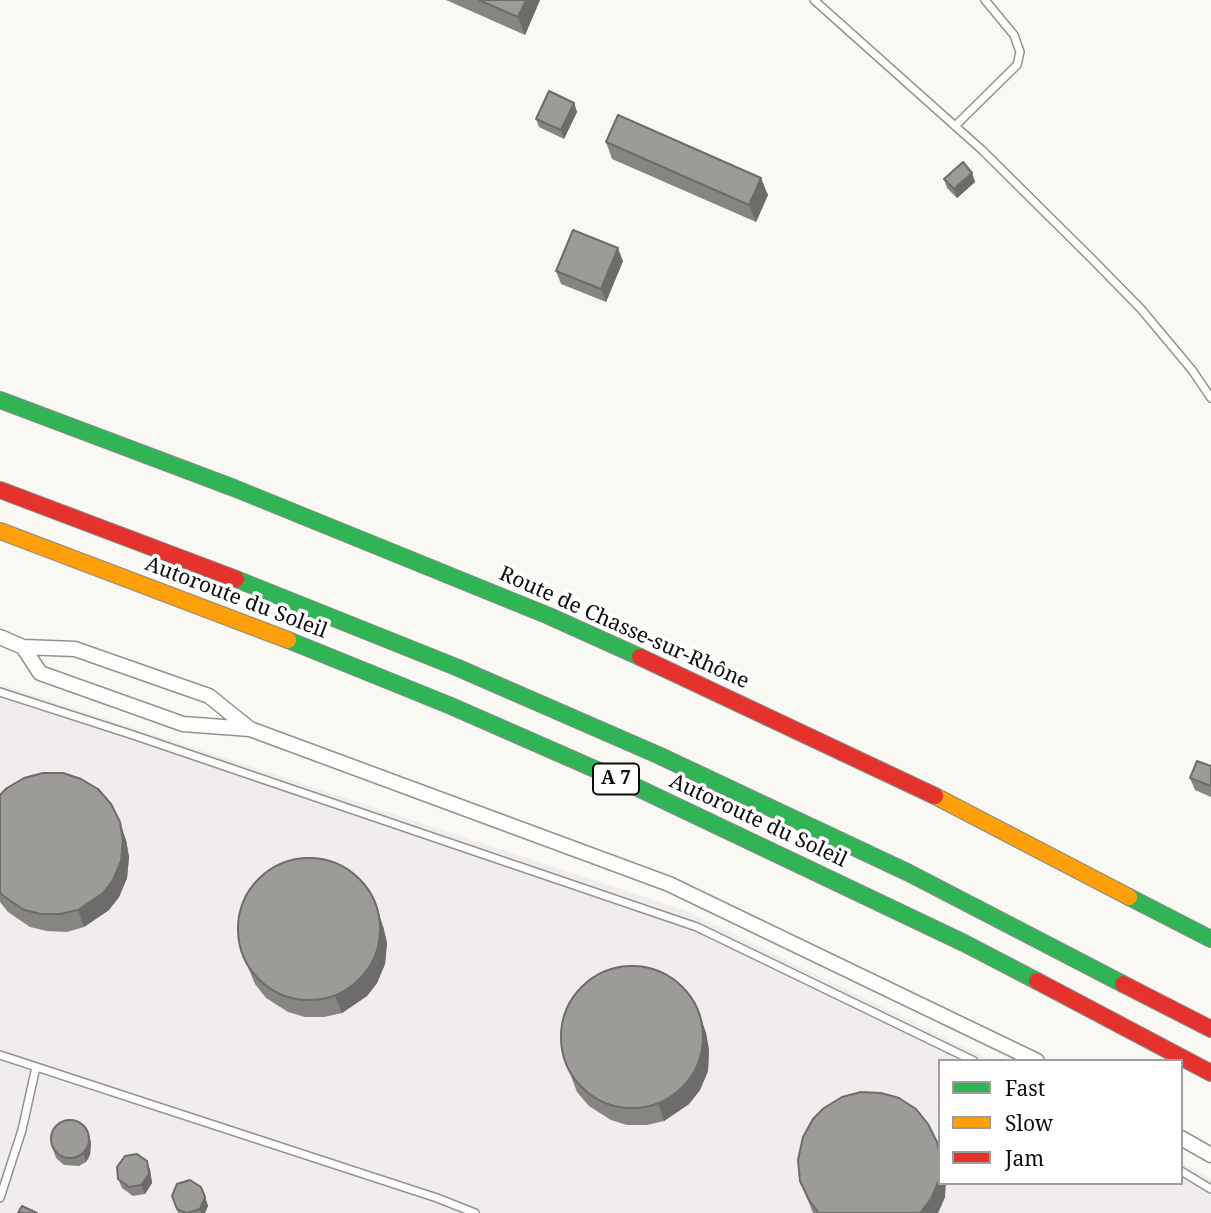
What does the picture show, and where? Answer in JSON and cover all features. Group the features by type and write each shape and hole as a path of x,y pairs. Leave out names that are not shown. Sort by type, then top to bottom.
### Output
{"main road":[{"name":"Route de Chasse-sur-Rhône","path":"0,400 234,488 549,616 943,800 1211,939"},
{"name":"Autoroute du Soleil","path":"0,490 293,601 456,667 658,755 909,873 1211,1029"},
{"name":"Autoroute du Soleil","path":"0,531 262,629 451,706 615,778 785,856 953,938 1211,1073"}],"street":[{"path":"0,637 23,647 75,649 209,696 250,729"},
{"path":"23,647 40,673 183,724 250,729 669,884 1033,1059"},
{"path":"1183,1139 1211,1156"}],"lane":[{"path":"814,0 955,126 1142,309 1192,370 1211,398"},
{"path":"955,126 1017,65 1020,52 1014,35 985,0"},
{"path":"0,692 697,926 970,1059"},
{"path":"0,1055 437,1198 475,1213"},
{"path":"0,1198 22,1130 36,1067"},
{"path":"1183,1172 1211,1189"}],"shaded area":[{"path":"0,684 687,911 988,1059 938,1059 938,1185 1183,1185 1183,1163 1211,1179 1211,1213 0,1213"}],"building":[{"path":"479,0 526,0 518,17"},
{"path":"549,91 574,103 561,130 536,119"},
{"path":"618,115 761,178 749,205 606,142"},
{"path":"963,162 972,173 954,189 944,179"},
{"path":"573,230 618,248 601,289 556,271"},
{"path":"1197,761 1211,766 1211,786 1190,778"},
{"path":"43,773 63,773 98,789 111,804 120,822 123,840 121,861 113,880 103,893 78,910 60,914 24,910 0,892 0,795 24,778"},
{"path":"309,858 336,864 359,879 374,902 380,929 374,956 359,979 336,994 309,1000 282,994 259,979 244,956 238,929 244,902 259,879 282,864"},
{"path":"632,966 659,972 682,987 697,1010 703,1037 697,1064 682,1087 659,1102 632,1108 605,1102 582,1087 567,1064 561,1037 567,1010 582,987 605,972"},
{"path":"861,1092 881,1093 899,1098 916,1109 928,1124 938,1147 938,1182 931,1199 920,1213 819,1213 809,1200 800,1181 798,1160 803,1137 813,1119 824,1108 842,1097"},
{"path":"70,1120 83,1126 89,1139 83,1152 70,1158 57,1152 51,1139 57,1126"},
{"path":"137,1154 147,1161 149,1174 141,1185 129,1187 118,1179 117,1167 125,1156"},
{"path":"190,1180 201,1187 205,1197 200,1209 186,1213 177,1209 172,1196 177,1184"},
{"path":"22,1206 37,1213 18,1213"}],"traffic: fast":[{"path":"0,400 234,488 549,616 640,657"},
{"path":"236,579 456,667 658,755 909,873 1123,984"},
{"path":"288,640 451,706 638,788 964,943 1037,981"},
{"path":"1129,897 1211,939"}],"traffic: slow":[{"path":"0,531 288,640"},
{"path":"935,796 1129,897"}],"traffic: jam":[{"path":"0,490 236,579"},
{"path":"640,657 935,796"},
{"path":"1037,981 1211,1073"},
{"path":"1123,984 1211,1029"}]}
